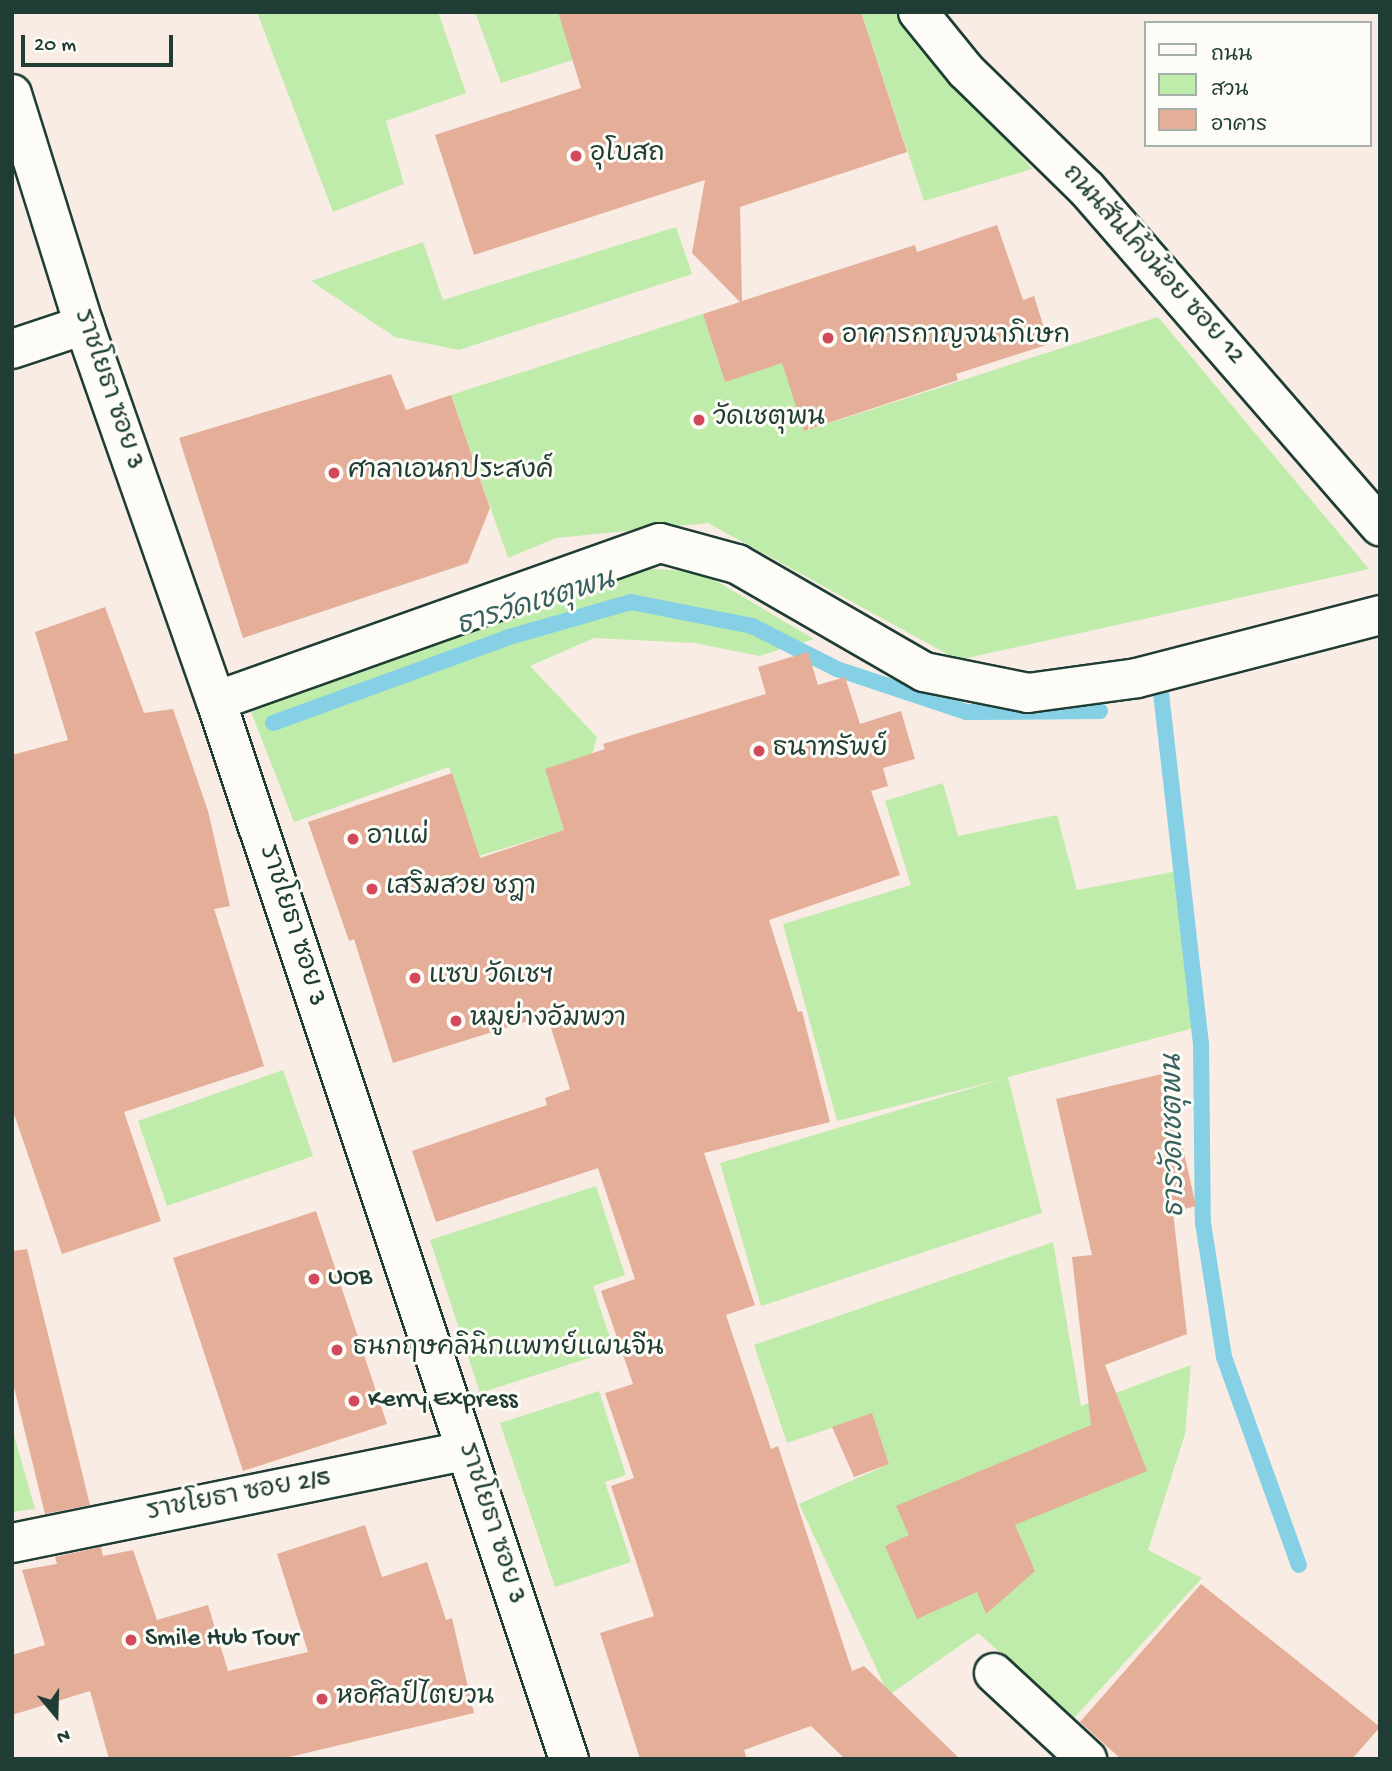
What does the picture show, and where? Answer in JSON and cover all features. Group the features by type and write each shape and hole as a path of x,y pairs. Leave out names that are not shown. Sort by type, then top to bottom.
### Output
{"street":[{"name":"ถนนสันโค้งน้อย ซอย 12","path":"918,12 966,71 1087,189 1380,526"},
{"name":"ราชโยธา ซอย 3","path":"12,94 84,325 216,701 569,1759"},
{"path":"12,349 84,325"},
{"path":"216,701 660,543 737,564 924,672 1028,693 1137,678 1380,615"},
{"name":"ราชโยธา ซอย 2/5","path":"12,1543 466,1451"},
{"path":"994,1673 1087,1759"}],"green space":[{"path":"257,12 438,12 466,93 386,121 404,184 333,212"},
{"path":"475,12 723,12 501,83"},
{"path":"861,12 899,12 1032,169 924,201"},
{"path":"676,227 692,274 459,350 395,337 311,281 423,242 443,300"},
{"path":"703,314 725,381 782,363 805,431 1158,317 1369,569 958,660 708,523 556,538 508,558 451,395"},
{"path":"623,567 701,572 814,639 759,656 695,643 594,638 530,666 597,737 592,754 545,769 564,830 479,856 449,767 294,822 248,704"},
{"path":"943,783 958,836 1057,815 1077,890 1178,871 1201,1026 1008,1077 1042,1213 761,1306 720,1163 1003,1079 837,1121 783,924 911,885 885,801"},
{"path":"283,1070 313,1156 167,1206 138,1121"},
{"path":"596,1186 625,1275 593,1286 614,1350 480,1393 430,1240"},
{"path":"1053,1242 1081,1406 1191,1365 1185,1434 1148,1550 1202,1578 1074,1718 978,1633 889,1695 799,1504 889,1464 872,1414 787,1443 754,1345"},
{"path":"599,1391 626,1475 605,1482 631,1562 555,1587 500,1423"},
{"path":"12,1428 35,1509 12,1512"}],"building":[{"path":"558,12 861,12 907,152 740,207 742,301 915,245 917,252 997,225 1023,300 1034,296 1049,344 956,374 958,380 804,431 782,363 725,382 703,314 740,302 692,253 705,180 474,255 435,135 581,88"},
{"name":"ศาลาเอนกประสงค์","path":"391,374 406,410 451,395 490,508 468,563 243,638 179,438"},
{"path":"105,607 144,713 173,709 208,811 230,906 214,909 264,1066 124,1112 161,1221 62,1254 12,1108 12,755 68,740 35,632"},
{"path":"808,652 818,685 845,677 860,724 901,711 915,759 883,768 888,786 871,791 900,875 769,920 798,1012 802,1011 830,1122 704,1153 755,1305 726,1315 771,1449 778,1446 852,1671 864,1666 960,1759 845,1759 811,1726 744,1750 747,1759 640,1759 600,1633 654,1616 611,1486 634,1478 605,1393 633,1384 601,1291 635,1279 598,1168 436,1222 412,1151 547,1105 545,1098 570,1089 547,1015 393,1063 354,939 349,941 308,822 452,773 480,858 564,830 545,769 605,749 603,744 766,694 758,667"},
{"path":"1166,1073 1196,1206 1173,1212 1187,1334 1105,1365 1147,1471 1015,1525 1035,1571 986,1614 977,1592 917,1619 885,1546 909,1535 896,1506 1091,1425 1072,1257 1092,1255 1056,1099"},
{"path":"316,1211 387,1424 243,1471 173,1258"},
{"path":"27,1249 90,1505 45,1514 12,1379 12,1251"},
{"path":"872,1413 889,1464 854,1477 832,1427"},
{"path":"365,1525 382,1577 427,1562 446,1620 452,1618 474,1713 281,1759 109,1759 90,1691 12,1715 12,1655 45,1645 22,1570 57,1564 55,1557 101,1547 103,1556 133,1550 157,1620 208,1605 228,1671 308,1652 277,1554"},
{"path":"1201,1584 1380,1727 1352,1759 1121,1759 1080,1722"}],"waterway":[{"name":"ธารวัดเชตุพน","path":"273,723 509,637 631,602 752,626 837,669 966,712 1100,711"},
{"name":"ธารวัดเชตุพน","path":"1161,693 1201,1045 1203,1223 1224,1357 1299,1565"}],"place":[{"name":"อุโบสถ","path":"576,156"},
{"name":"อาคารกาญจนาภิเษก","path":"828,338"},
{"name":"วัดเชตุพน","path":"699,420"},
{"name":"ศาลาเอนกประสงค์","path":"334,473"},
{"name":"ธนาทรัพย์","path":"759,751"},
{"name":"อาแผ่","path":"353,839"},
{"name":"เสริมสวย ชฎา","path":"372,889"},
{"name":"แซบ วัดเชฯ","path":"415,978"},
{"name":"หมูย่างอัมพวา","path":"456,1021"},
{"name":"UOB","path":"314,1279"},
{"name":"ธนกฤษคลินิกแพทย์แผนจีน","path":"337,1350"},
{"name":"Kerry Express","path":"354,1401"},
{"name":"Smile Hub Tour","path":"131,1640"},
{"name":"หอศิลป์ไตยวน","path":"322,1699"}]}
